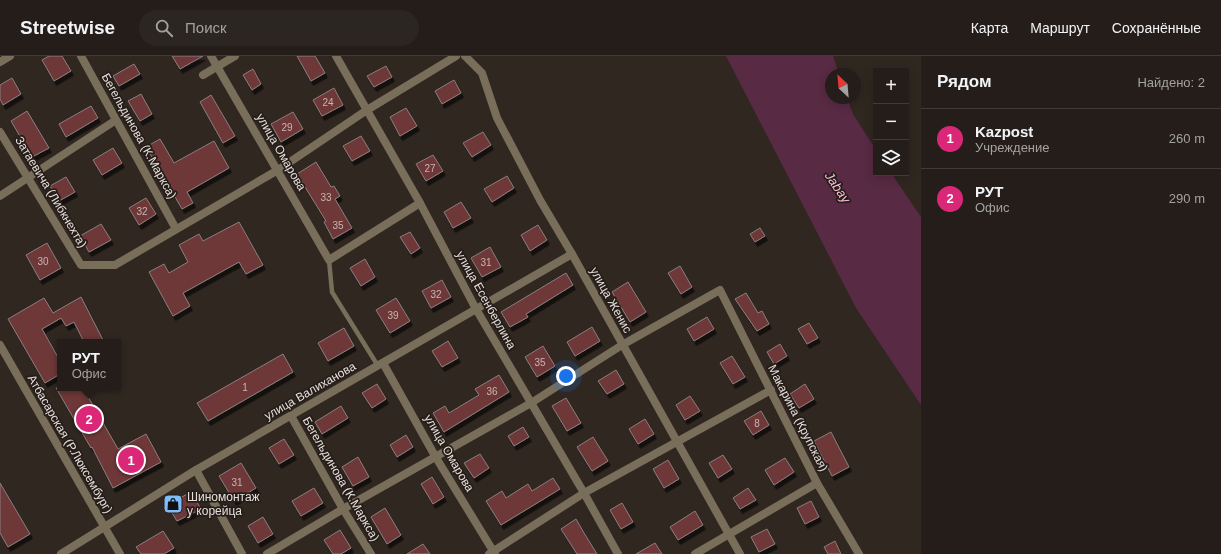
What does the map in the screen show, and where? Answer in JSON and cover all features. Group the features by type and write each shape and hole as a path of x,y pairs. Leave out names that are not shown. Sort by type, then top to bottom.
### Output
{"street":[{"path":"0,62 10,56"},
{"name":"Бегельдинова (К.Маркса)","path":"81,56 176,229"},
{"name":"улица Омарова","path":"211,56 329,260"},
{"path":"203,75 235,56"},
{"name":"улица Есенберлина","path":"336,56 420,203 476,309 618,554"},
{"path":"176,229 278,170 368,110 456,56"},
{"name":"улица Женис","path":"466,56 482,73 497,118 540,200 572,254 740,554"},
{"path":"0,196 116,120"},
{"name":"Затаевича (Либкнехта)","path":"0,132 81,265 115,265 176,229"},
{"path":"329,260 420,203"},
{"name":"улица Валиханова","path":"61,554 196,470 572,254"},
{"name":"Макарина (Крупская)","path":"622,345 720,290 817,482 859,554"},
{"name":"Атбасарская (Р.Люксембург)","path":"0,345 120,554"},
{"path":"267,554 435,456 531,403 622,345"},
{"name":"улица Омарова","path":"381,364 493,553"},
{"path":"493,553 584,493 771,390"},
{"name":"Бегельдинова (К.Маркса)","path":"291,416 343,509 371,554"},
{"path":"196,470 242,554"},
{"path":"695,554 817,482"}],"lane":[{"path":"329,260 332,292 381,364"}],"water":[{"name":"Jabay","path":"726,56 833,56 837,68 825,68 825,104 849,104 853,114 873,145 873,176 893,176 921,217 921,405 856,308"}],"building":[{"path":"49,56 62,56 71,71 54,81 42,60"},
{"path":"172,56 203,56 180,69"},
{"path":"297,56 315,56 325,73 311,81"},
{"path":"134,64 140,74 119,86 113,76"},
{"path":"386,66 392,77 374,87 367,76"},
{"path":"253,69 261,84 252,90 243,75"},
{"path":"12,78 21,94 3,105 0,99 0,85"},
{"path":"454,80 461,93 442,104 435,91"},
{"path":"334,88 343,105 322,116 313,100"},
{"path":"141,94 152,114 140,121 128,101"},
{"path":"211,95 235,136 223,143 200,102"},
{"path":"91,106 98,118 66,137 59,124"},
{"path":"406,108 417,126 400,136 390,117"},
{"path":"27,111 49,148 32,157 11,121"},
{"path":"293,112 303,129 281,142 271,124"},
{"path":"483,132 491,145 472,157 463,143"},
{"path":"361,136 370,151 352,161 343,146"},
{"path":"160,139 174,163 214,141 229,168 187,192 193,203 182,209 146,147"},
{"path":"113,148 122,163 102,175 93,160"},
{"path":"433,155 443,171 426,181 416,164"},
{"path":"316,162 331,187 334,186 340,196 335,199 352,228 333,239 324,222 326,221 297,174"},
{"path":"507,176 514,188 492,202 484,189"},
{"path":"66,177 75,192 59,201 50,186"},
{"path":"146,198 156,214 139,225 129,208"},
{"path":"461,202 471,218 453,228 444,212"},
{"path":"239,222 263,265 246,274 239,262 183,293 190,306 173,316 149,272 164,264 169,273 188,262 179,245 199,234 203,241"},
{"path":"101,224 111,240 89,252 80,236"},
{"path":"538,225 547,240 530,251 521,235"},
{"path":"760,228 765,236 755,242 750,234"},
{"path":"410,232 420,248 411,254 400,237"},
{"path":"47,243 61,268 40,280 26,255"},
{"path":"490,247 501,267 482,277 471,258"},
{"path":"365,259 375,277 361,286 350,268"},
{"path":"680,266 692,287 681,294 668,273"},
{"path":"566,273 573,285 526,314 528,317 510,327 501,312"},
{"path":"442,280 451,297 431,308 422,291"},
{"path":"628,282 646,312 630,322 612,292"},
{"path":"746,293 758,313 762,311 769,324 757,331 735,299"},
{"path":"81,297 102,339 82,339 74,322 66,326 61,318 42,329 57,356 57,376 45,383 8,319 44,298 53,313"},
{"path":"396,298 410,321 390,333 376,310"},
{"path":"707,317 714,329 694,341 687,329"},
{"path":"809,323 818,338 807,344 798,329"},
{"path":"592,327 600,341 575,356 567,342"},
{"path":"344,328 354,346 328,361 318,343"},
{"path":"448,341 458,358 442,367 432,351"},
{"path":"780,344 787,356 774,364 767,352"},
{"path":"543,346 555,366 537,377 525,357"},
{"path":"283,354 293,372 208,421 197,403"},
{"path":"732,356 745,377 733,384 720,363"},
{"path":"616,370 624,384 607,394 598,381"},
{"path":"499,375 509,392 444,432 433,413 445,406 449,413 479,395 475,389"},
{"path":"377,384 386,399 372,408 362,393"},
{"path":"805,384 814,399 799,408 790,394"},
{"path":"58,391 85,391 118,449 146,434 161,462 113,488 92,447 91,448"},
{"path":"690,396 700,411 685,420 676,405"},
{"path":"566,398 581,423 567,431 552,406"},
{"path":"341,406 348,418 322,434 315,422"},
{"path":"761,411 769,425 753,435 744,421"},
{"path":"645,419 654,434 638,444 629,429"},
{"path":"523,427 529,437 514,446 508,436"},
{"path":"831,432 849,467 832,476 814,441"},
{"path":"406,435 413,447 397,457 390,445"},
{"path":"593,437 608,461 592,471 577,447"},
{"path":"284,439 294,455 279,464 269,448"},
{"path":"480,454 489,468 474,478 464,463"},
{"path":"723,455 732,469 718,478 709,463"},
{"path":"358,457 369,477 353,486 342,467"},
{"path":"785,458 794,472 774,485 765,470"},
{"path":"668,460 679,479 664,488 653,469"},
{"path":"241,463 256,488 234,501 219,476"},
{"path":"432,477 444,497 433,504 421,484"},
{"path":"553,478 560,489 501,525 486,501 502,491 506,498 528,484 532,491"},
{"path":"0,483 30,534 8,547 0,533"},
{"path":"314,488 323,503 301,516 292,501"},
{"path":"748,488 756,500 740,509 733,498"},
{"path":"191,492 201,509 177,521 167,505"},
{"path":"811,501 819,517 805,524 797,508"},
{"path":"622,503 633,522 621,529 610,510"},
{"path":"385,508 401,535 387,544 371,517"},
{"path":"695,511 703,525 678,540 670,527"},
{"path":"263,517 273,534 258,543 248,526"},
{"path":"576,519 597,554 577,554 561,529"},
{"path":"767,529 775,544 759,552 751,537"},
{"path":"340,530 351,548 341,554 333,554 324,540"},
{"path":"163,531 174,548 164,554 141,554 136,547"},
{"path":"835,541 841,554 828,554 824,547"},
{"path":"655,543 662,554 636,554"},
{"path":"423,544 430,554 407,554"}],"place":[{"name":"РУТ","path":"89,419"},
{"name":"Kazpost","path":"131,460"},
{"name":"Шиномонтаж у корейца","path":"173,504"}]}
